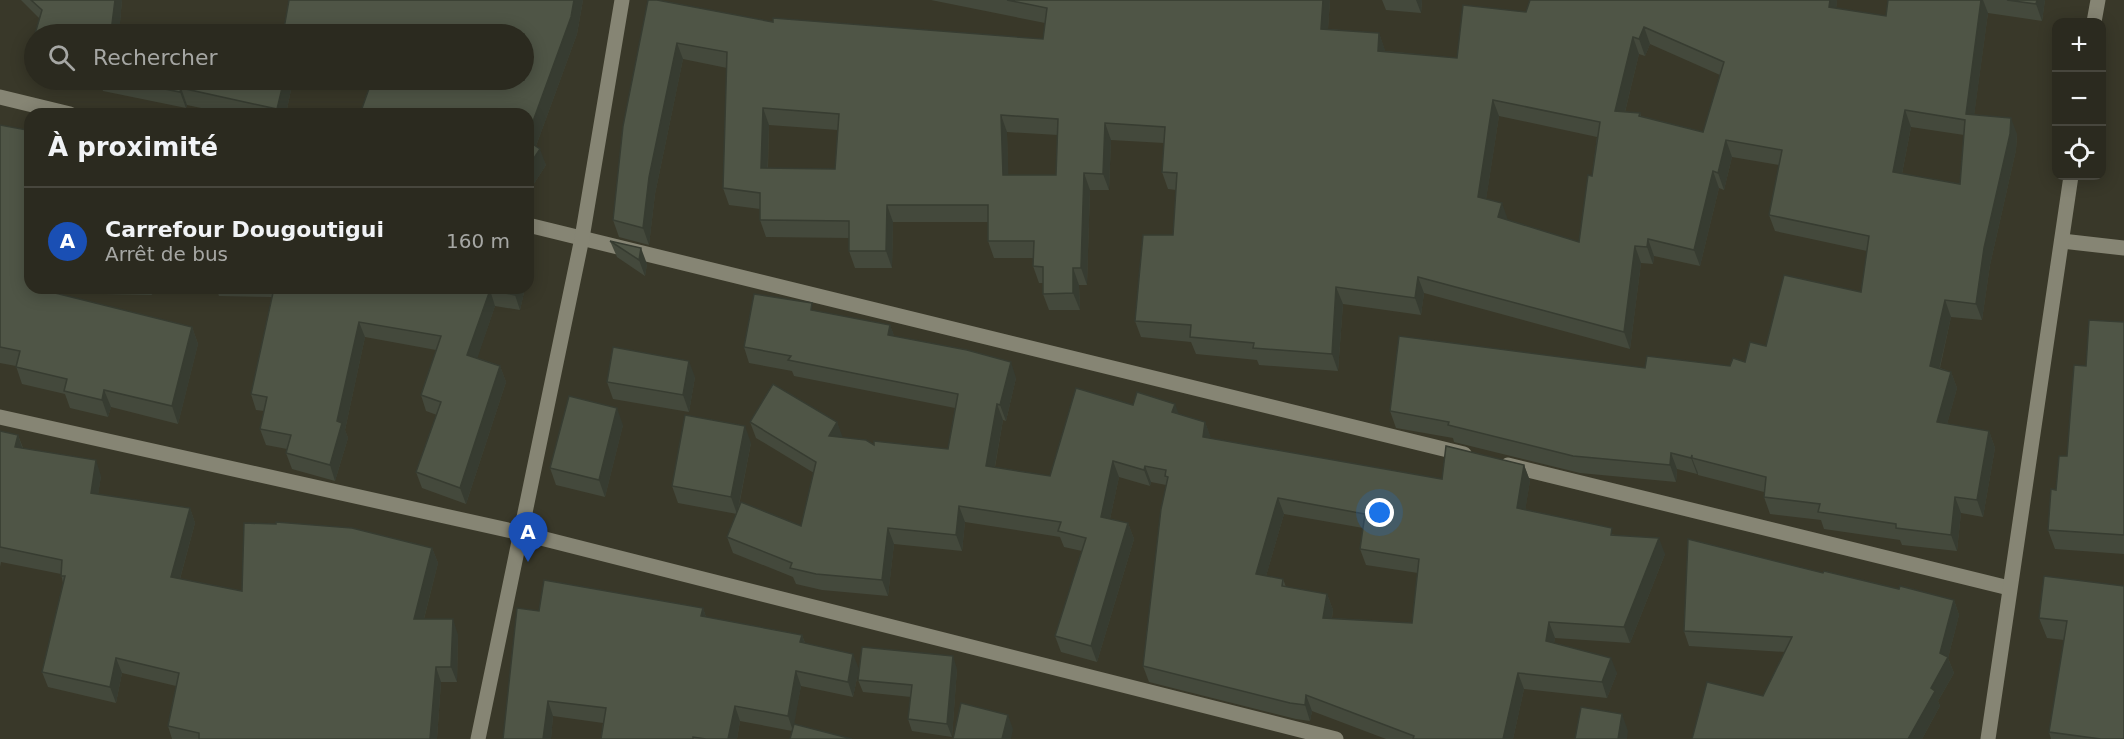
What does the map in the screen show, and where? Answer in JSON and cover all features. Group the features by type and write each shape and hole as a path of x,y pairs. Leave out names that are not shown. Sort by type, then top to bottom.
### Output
{"street":[{"path":"478,739 582,238 622,0"},
{"path":"2095,18 2098,0"},
{"path":"0,97 45,108"},
{"path":"1988,739 2070,180"},
{"path":"534,226 1475,457"},
{"path":"2062,241 2124,248"},
{"path":"0,417 521,533 1336,739"},
{"path":"1498,463 2009,588"}],"building":[{"path":"31,0 115,0 112,24 38,24 42,10"},
{"path":"289,0 574,0 571,17 534,119 534,108 362,108 368,90 534,90 534,24 285,24"},
{"path":"648,0 773,22 773,18 1043,39 1047,8 1007,0 1323,0 1321,29 1379,33 1378,51 1457,58 1463,5 1526,12 1530,0 1830,0 1829,7 1886,16 1888,0 1981,0 1966,114 2011,118 2010,134 1984,248 1976,304 1945,300 1930,366 1951,372 1937,422 1989,431 1977,500 1955,497 1951,535 1896,528 1896,524 1818,512 1820,504 1764,497 1766,477 1692,458 1692,455 1691,458 1671,453 1670,465 1573,456 1448,425 1449,422 1390,411 1399,336 1645,368 1647,356 1730,366 1733,358 1745,362 1750,342 1766,346 1784,275 1861,292 1869,236 1769,215 1782,150 1726,140 1718,173 1713,171 1694,250 1648,239 1647,247 1635,246 1624,332 1418,277 1415,298 1336,287 1332,354 1253,348 1254,343 1190,337 1191,325 1135,321 1143,235 1173,235 1177,173 1162,172 1165,127 1105,123 1103,174 1084,173 1081,268 1073,268 1073,293 1043,294 1043,267 1033,266 1034,241 988,241 988,205 887,205 886,251 849,251 849,221 760,220 760,193 723,188 727,52 677,43 649,177 643,228 613,220 623,126","holes":["1644,27 1724,62 1703,132 1639,116 1640,113 1615,111 1633,37 1639,39","1493,100 1600,122 1592,176 1588,175 1579,242 1498,217 1502,203 1478,197","763,108 839,114 835,169 761,168","1905,110 1965,120 1960,184 1893,172","1001,115 1058,119 1056,175 1003,175"]},
{"path":"2007,0 2037,0 2036,4"},
{"path":"190,90 282,90 277,108"},
{"path":"0,125 24,129 24,294 59,294 192,327 172,406 104,390 102,400 64,391 67,379 16,367 20,351 0,347"},
{"path":"534,145 540,149 534,158"},
{"path":"610,241 641,248 639,260"},
{"path":"273,294 489,294 467,355 500,366 460,488 416,472 441,402 421,395 441,336 359,322 337,421 342,423 330,465 286,453 291,435 260,429 267,397 251,394"},
{"path":"754,294 812,303 811,310 890,325 888,335 967,350 1011,362 1000,405 997,404 986,466 1050,476 1076,388 1133,405 1137,392 1175,404 1172,412 1205,422 1203,437 1442,479 1446,446 1524,465 1517,508 1612,528 1611,535 1659,538 1624,627 1549,622 1546,641 1611,658 1602,682 1518,673 1503,739 1413,739 1414,736 1306,695 1305,705 1290,703 1143,666 1161,509 1168,477 1165,476 1166,470 1145,466 1144,470 1113,461 1101,517 1128,523 1091,646 1055,636 1086,538 1058,531 1061,522 959,506 956,535 888,528 882,580 816,574 790,568 792,563 727,537 741,502 801,526 816,462 750,422 773,384 837,422 829,436 866,440 874,445 874,441 948,449 958,394 788,360 791,356 744,347","holes":["1278,498 1365,514 1360,549 1419,559 1412,623 1323,618 1327,594 1282,586 1283,579 1256,574"]},
{"path":"2089,320 2124,322 2124,535 2048,530 2051,489 2056,490 2059,456 2067,456 2074,365 2086,366"},
{"path":"613,347 689,361 683,395 607,382"},
{"path":"569,396 617,408 599,480 550,468"},
{"path":"685,415 745,426 731,497 672,486"},
{"path":"0,431 18,435 15,447 96,460 91,493 190,508 171,577 242,591 244,523 276,524 276,522 352,528 432,548 414,619 453,619 451,667 436,667 430,739 199,739 199,733 168,726 179,673 116,658 110,687 42,672 65,576 61,576 62,560 0,547"},
{"path":"1688,539 1823,573 1824,571 1899,589 1900,586 1954,600 1940,653 1948,657 1931,688 1935,691 1908,739 1692,739 1707,682 1763,696 1792,637 1684,631"},
{"path":"2044,576 2124,586 2124,739 2101,739 2049,732 2067,621 2039,618"},
{"path":"544,580 703,608 701,616 802,635 800,642 853,654 848,682 796,671 788,716 735,706 728,739 693,737 693,739 601,739 606,708 548,701 543,739 503,739 517,608 539,611"},
{"path":"862,647 953,656 947,724 908,719 912,685 858,680"},
{"path":"961,703 1008,715 1002,739 953,739"},
{"path":"1581,707 1622,714 1618,739 1575,739"},
{"path":"794,724 852,739 790,739"}],"place":[{"name":"Carrefour Dougoutigui","path":"528,562"}]}
